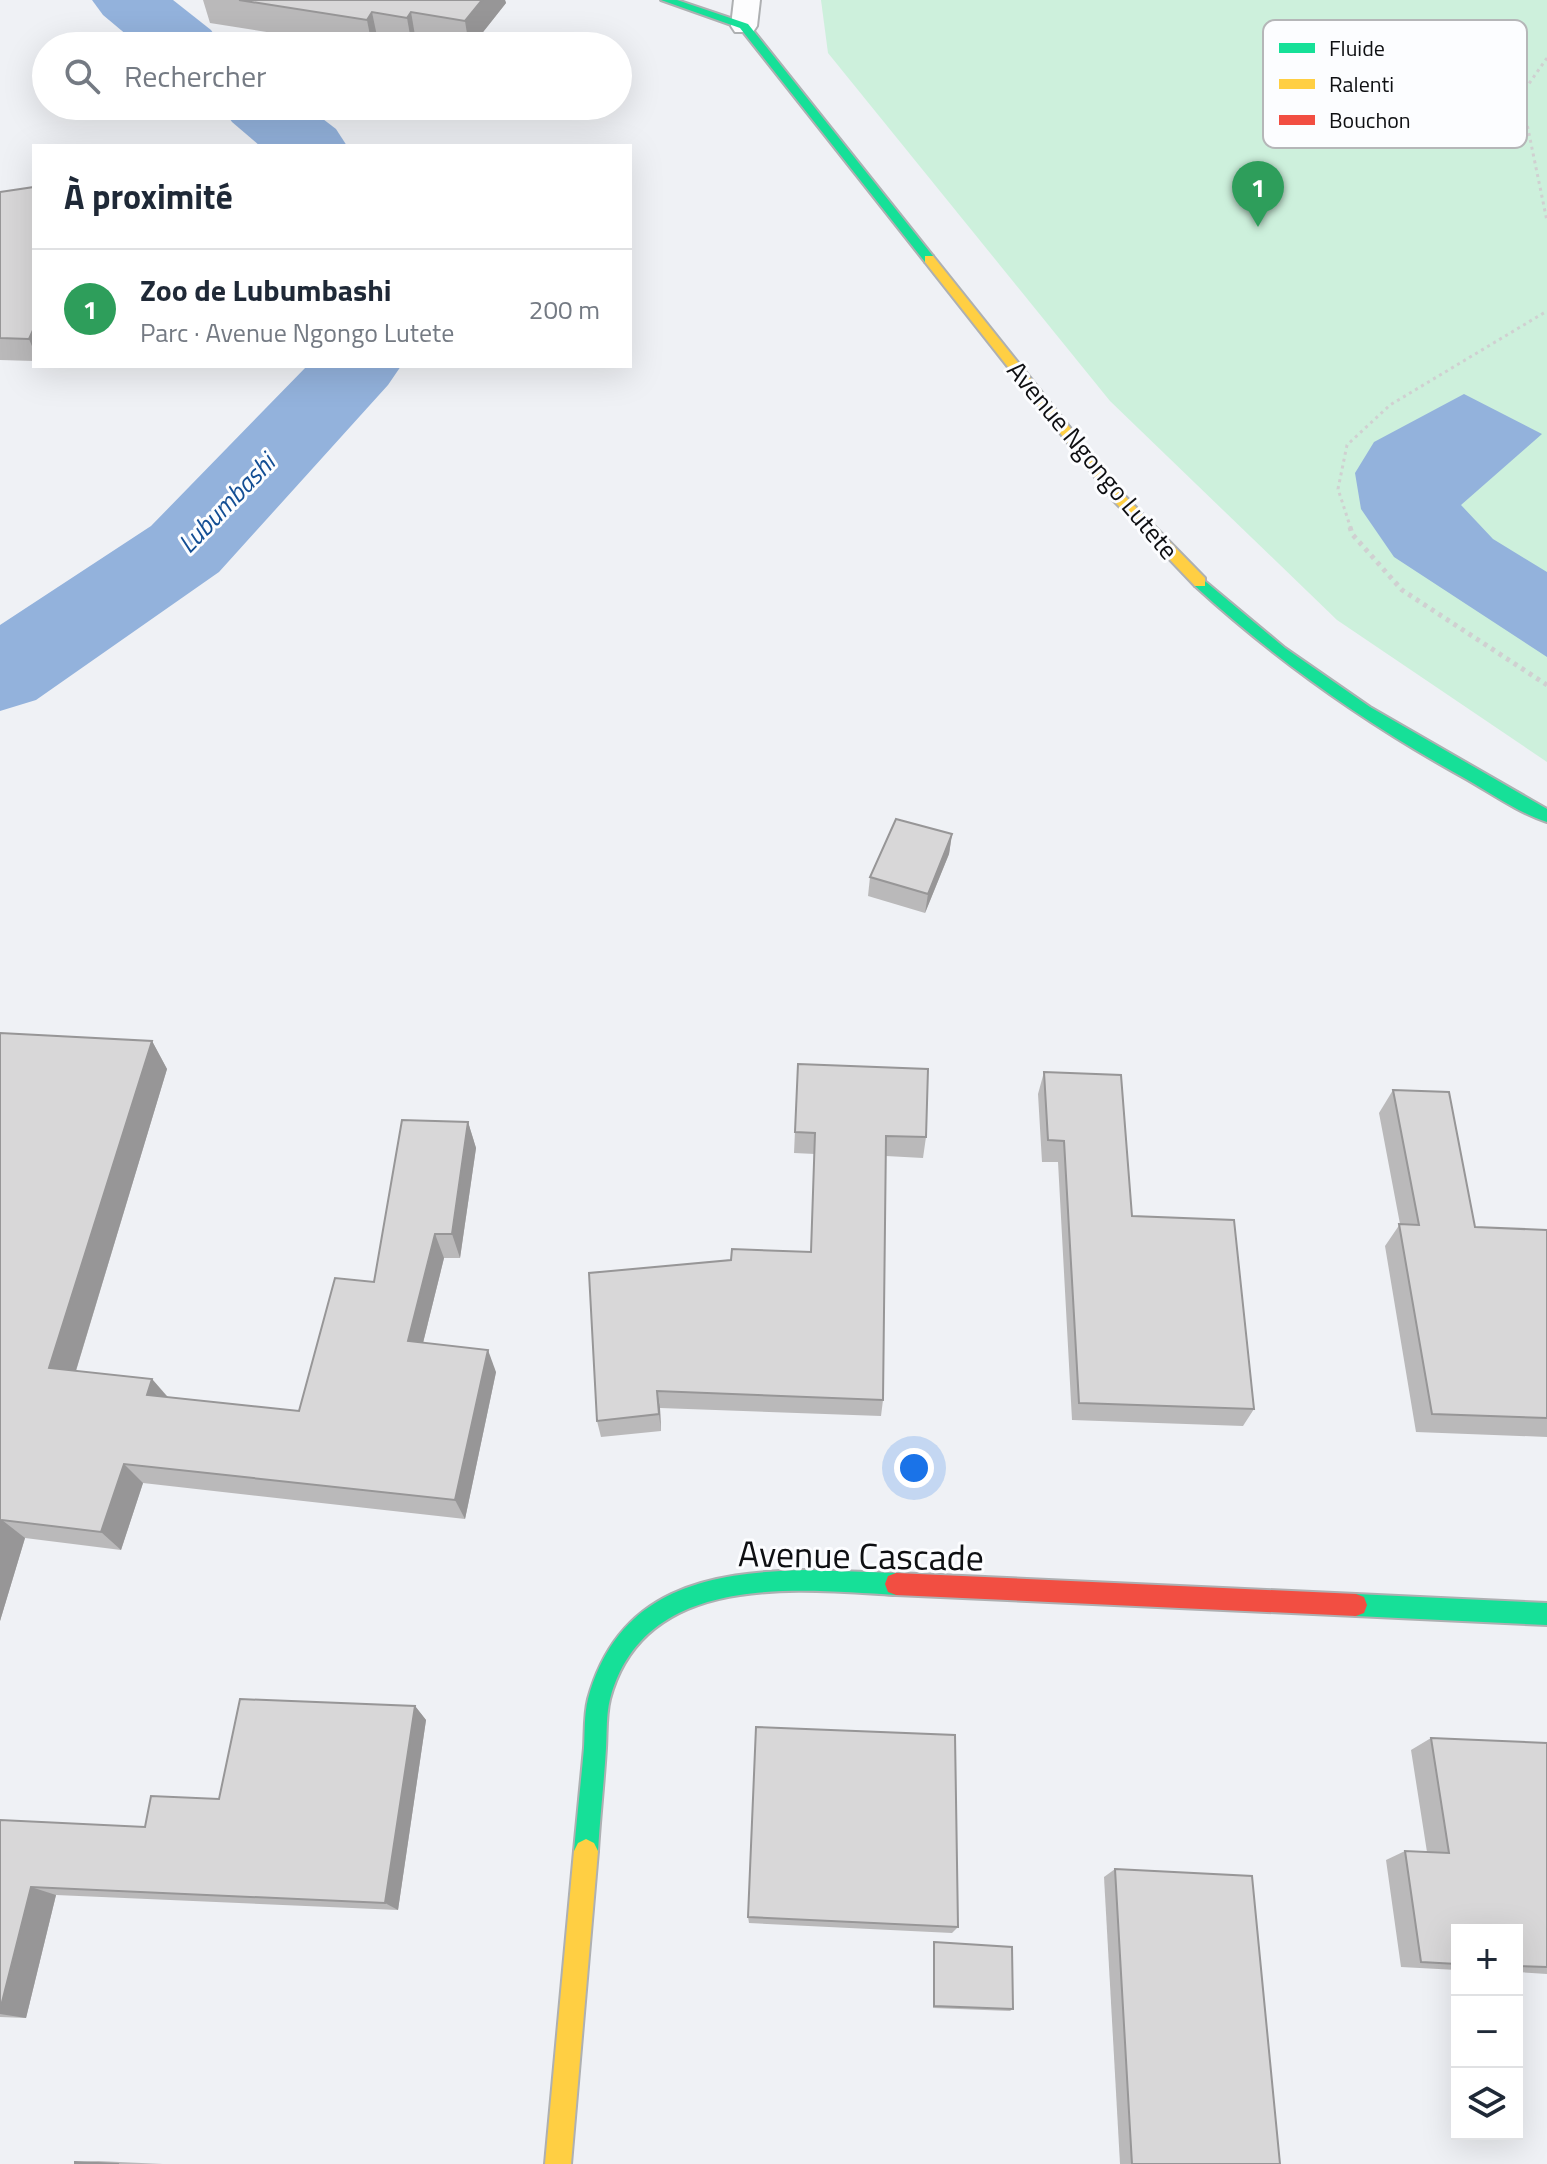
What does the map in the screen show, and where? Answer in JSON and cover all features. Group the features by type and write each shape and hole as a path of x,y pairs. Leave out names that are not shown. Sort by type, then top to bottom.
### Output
{"street":[{"path":"666,0 745,13"},
{"name":"Avenue Ngongo Lutete","path":"745,13 1118,497 1178,561 1235,616 1358,709 1428,753 1547,816"},
{"name":"Avenue Cascade","path":"558,2164 599,1700 615,1656 633,1633 664,1606 724,1584 776,1578 1547,1614"}],"path":[{"path":"1527,86 1547,58"},
{"path":"1527,124 1547,221"},
{"path":"1547,311 1390,405 1347,445 1338,489 1352,534 1402,590 1547,685"}],"green space":[{"path":"821,0 1547,0 1547,762 1337,620 1110,401 828,53"}],"water":[{"path":"1464,394 1542,434 1461,505 1493,539 1547,572 1547,657 1394,557 1361,509 1355,473 1374,442"}],"building":[{"path":"239,0 482,0 465,21 411,12 407,18 372,12 367,20"},
{"path":"32,187 32,332 29,339 0,338 0,192"},
{"path":"896,819 952,834 928,894 870,877"},
{"path":"0,1033 152,1041 49,1368 152,1379 147,1395 299,1411 335,1278 374,1282 402,1120 468,1122 452,1234 435,1234 408,1341 488,1350 455,1500 124,1464 101,1532 2,1520 0,1526"},
{"path":"798,1064 928,1069 926,1137 886,1136 883,1400 657,1391 659,1414 597,1421 589,1273 731,1260 732,1249 811,1252 815,1133 795,1132"},
{"path":"1044,1072 1121,1075 1132,1216 1234,1220 1254,1409 1079,1403 1064,1141 1048,1140"},
{"path":"1393,1090 1449,1092 1475,1227 1547,1230 1547,1418 1432,1414 1399,1224 1419,1225"},
{"path":"240,1699 415,1706 385,1903 31,1887 0,2010 0,1820 145,1827 151,1796 219,1799"},
{"path":"756,1727 955,1735 958,1927 748,1917"},
{"path":"1431,1738 1547,1743 1547,1967 1523,1966 1523,1924 1451,1924 1451,1964 1421,1962 1405,1851 1449,1853"},
{"path":"1115,1869 1252,1876 1280,2164 1132,2164"},
{"path":"934,1942 1012,1947 1013,2009 934,2006"},
{"path":"75,2162 119,2164 75,2164"}],"waterway":[{"name":"Lubumbashi","path":"128,0 168,32"},
{"name":"Lubumbashi","path":"276,120 306,144"},
{"name":"Lubumbashi","path":"0,674 185,549 355,368"}],"traffic: fast":[{"path":"666,0 744,26 929,259"},
{"path":"1200,582 1280,651 1365,711 1547,816"},
{"path":"586,1851 599,1699 616,1654 644,1622 678,1600 719,1588 808,1580 896,1584"},
{"path":"1356,1605 1547,1614"}],"traffic: slow":[{"path":"929,259 1118,497 1200,582"},
{"path":"558,2164 586,1851"}],"traffic: jam":[{"path":"896,1584 1356,1605"}],"place":[{"name":"Zoo de Lubumbashi","path":"1258,227"}]}
